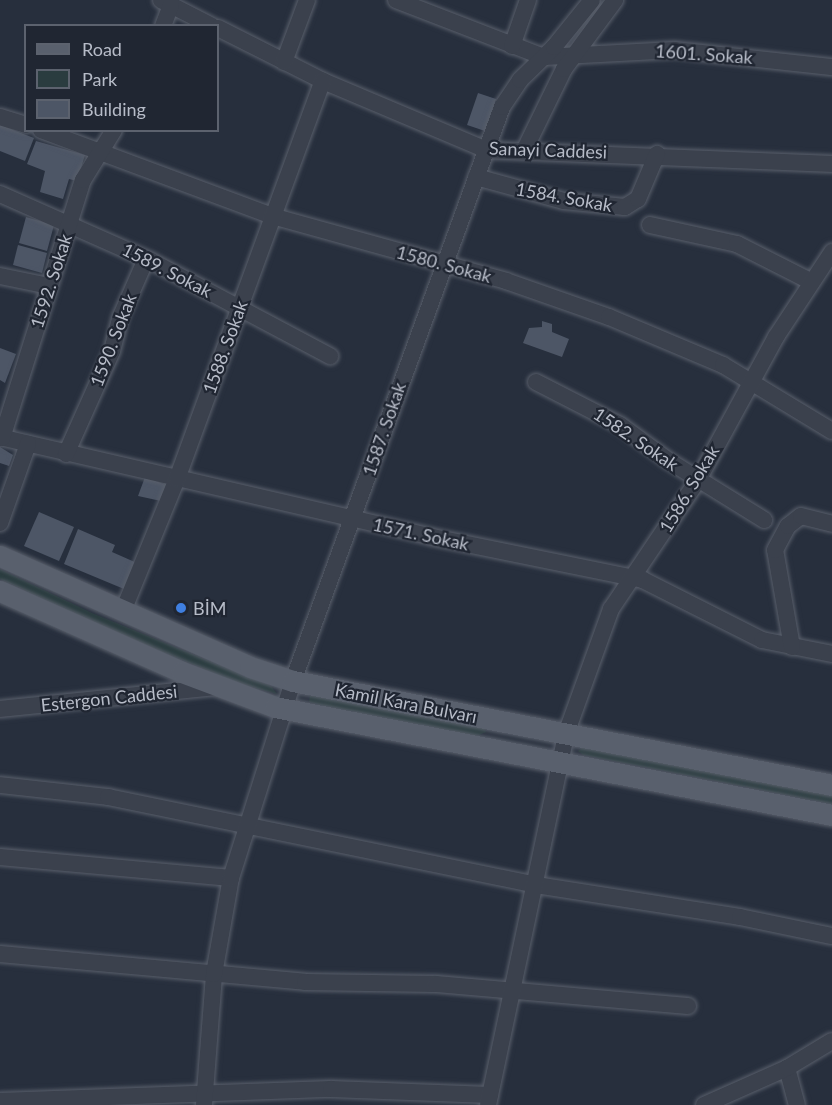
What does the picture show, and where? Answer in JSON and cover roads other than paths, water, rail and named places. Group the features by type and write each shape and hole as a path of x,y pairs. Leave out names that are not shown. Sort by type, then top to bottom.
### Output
{"main road":[{"name":"Kamil Kara Bulvarı","path":"0,556 250,667 293,681 832,785"},
{"name":"Kamil Kara Bulvarı","path":"0,591 218,687 283,709 562,761 832,815"}],"street":[{"path":"284,62 307,0"},
{"path":"396,0 413,3 512,46 544,57"},
{"path":"512,46 528,0"},
{"name":"1587. Sokak","path":"204,1100 214,974 231,878 283,709 442,264 507,97 592,0"},
{"path":"524,151 575,54 615,0"},
{"path":"163,24 166,2 208,24"},
{"name":"Sanayi Caddesi","path":"219,29 323,81 486,150 657,154 832,164"},
{"name":"1601. Sokak","path":"544,57 675,50 832,67"},
{"name":"1588. Sokak","path":"123,611 177,478 323,81"},
{"path":"0,117 24,125"},
{"name":"1580. Sokak","path":"47,132 99,149 272,216 506,281 609,317 751,381 832,431"},
{"name":"1592. Sokak","path":"1,438 83,180 99,149 112,132"},
{"name":"1584. Sokak","path":"476,177 555,199 625,207 638,199 657,154"},
{"name":"1589. Sokak","path":"0,194 146,259 330,356"},
{"path":"651,225 737,244 812,282"},
{"name":"1586. Sokak","path":"489,1100 566,734 611,609 629,578 698,480 751,381 832,252"},
{"name":"1590. Sokak","path":"66,454 112,351 121,316 146,259"},
{"path":"0,276 49,286"},
{"name":"1582. Sokak","path":"536,382 620,425 698,480 764,520 788,526"},
{"name":"1571. Sokak","path":"1,438 629,578 654,585 762,640 832,654"},
{"path":"0,523 28,444"},
{"path":"775,550 794,519 809,515 832,524"},
{"path":"764,520 775,550 792,647"},
{"name":"Estergon Caddesi","path":"0,709 218,687"},
{"path":"0,785 108,797 536,885 740,916 832,936"},
{"path":"0,857 231,878"},
{"path":"0,954 305,982 436,984 688,1006"},
{"path":"704,1105 787,1068 832,1041"},
{"path":"787,1068 797,1105"},
{"path":"0,1101 204,1100 331,1089 489,1100"}],"place":[{"name":"BİM","path":"181,608"}]}
